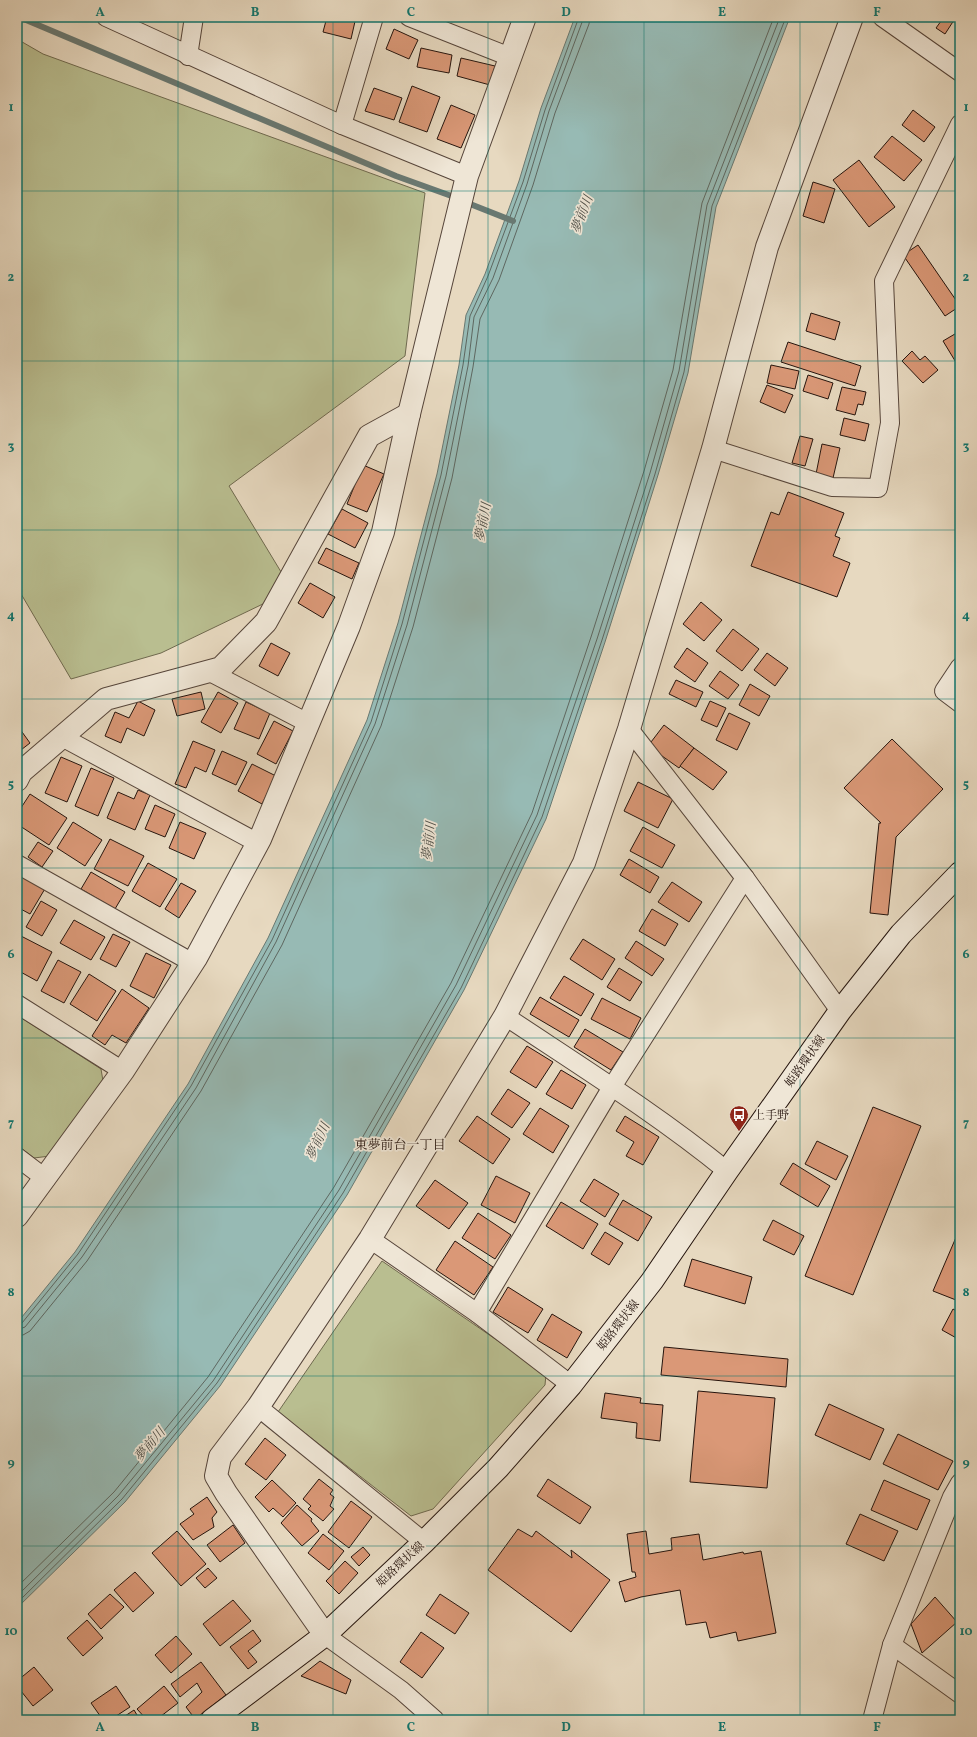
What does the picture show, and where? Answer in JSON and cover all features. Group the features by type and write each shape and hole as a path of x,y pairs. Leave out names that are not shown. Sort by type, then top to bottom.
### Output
{"street":[{"path":"106,17 188,56 342,125 467,176"},
{"path":"188,56 194,17"},
{"path":"342,125 374,17"},
{"path":"409,17 510,57"},
{"path":"17,1216 46,1179 123,1071 193,963 258,843 349,626 382,532 467,176 525,17"},
{"path":"435,1720 401,1690 325,1634 226,1493 216,1476 220,1457 258,1407 370,1239 505,1016 584,863 629,729 713,449 767,247 852,17"},
{"path":"882,17 960,72"},
{"path":"713,449 832,487 878,488 890,423 884,281 960,124"},
{"path":"17,780 21,772 106,699 221,668 266,622 369,436 409,414"},
{"path":"960,667 944,692 960,703"},
{"path":"208,671 308,723"},
{"path":"629,729 745,878 840,1010"},
{"path":"62,737 258,843"},
{"path":"17,864 193,963"},
{"name":"姫路環状線","path":"212,1720 325,1634 424,1542 498,1468 571,1385 652,1281 840,1010 901,934 960,873"},
{"path":"477,1313 612,1087 745,878"},
{"path":"17,1004 123,1071"},
{"path":"505,1016 612,1087 691,1142 727,1172"},
{"path":"17,1157 46,1179"},
{"path":"370,1239 477,1313 571,1385"},
{"path":"258,1407 424,1542"},
{"path":"872,1720 892,1645 952,1497 960,1483"},
{"path":"892,1645 960,1694"}],"green space":[{"path":"17,39 43,54 425,193 405,356 229,486 292,590 161,653 71,679 17,587"},
{"path":"17,1015 101,1069 103,1081 50,1156 34,1158 17,1145"},
{"path":"382,1261 546,1374 545,1385 433,1509 411,1516 278,1412"}],"water":[{"name":"夢前川","path":"575,17 790,17 716,207 688,373 658,475 605,642 546,819 464,990 347,1195 220,1386 125,1502 17,1608 17,1323 75,1252 188,1084 268,938 367,720 398,623 437,474 459,365 466,315 485,274 519,181 541,108"}],"building":[{"path":"327,17 356,17 351,39 323,32"},
{"path":"944,17 956,17 945,34 936,28"},
{"path":"394,29 418,40 409,59 386,49"},
{"path":"421,48 452,55 449,73 417,67"},
{"path":"461,58 495,66 490,85 457,76"},
{"path":"412,86 440,97 427,132 399,122"},
{"path":"374,88 402,98 394,120 365,111"},
{"path":"451,105 475,115 461,148 437,139"},
{"path":"913,110 935,127 924,142 902,125"},
{"path":"892,136 922,160 904,181 874,157"},
{"path":"859,160 895,207 869,227 833,180"},
{"path":"813,182 835,189 824,223 803,216"},
{"path":"918,245 960,306 945,316 903,255"},
{"path":"811,313 840,322 835,340 806,331"},
{"path":"960,331 960,369 943,341"},
{"path":"788,342 861,366 855,386 781,362"},
{"path":"912,351 920,360 925,356 938,370 923,383 902,361"},
{"path":"771,365 799,371 795,389 767,383"},
{"path":"808,375 833,383 828,399 803,391"},
{"path":"767,385 793,395 785,413 760,402"},
{"path":"842,387 866,392 863,405 858,404 855,415 836,410"},
{"path":"844,418 869,424 865,441 840,435"},
{"path":"800,436 813,439 805,466 792,463"},
{"path":"822,444 840,448 833,478 816,474"},
{"path":"363,465 384,474 367,512 347,504"},
{"path":"788,492 844,513 835,536 840,538 833,556 850,563 837,597 751,566 771,512 779,515"},
{"path":"342,509 368,523 355,548 328,534"},
{"path":"326,548 359,563 352,579 318,563"},
{"path":"310,583 335,597 323,618 298,603"},
{"path":"701,602 722,620 704,641 683,624"},
{"path":"733,629 759,649 742,671 716,651"},
{"path":"271,643 290,653 278,676 259,666"},
{"path":"687,648 708,663 695,682 674,667"},
{"path":"767,653 788,668 775,686 754,670"},
{"path":"720,671 739,685 728,699 709,686"},
{"path":"676,680 703,692 696,707 669,694"},
{"path":"750,684 770,696 759,716 739,705"},
{"path":"201,692 205,709 177,716 172,699"},
{"path":"218,692 238,703 221,733 201,722"},
{"path":"138,701 155,710 144,736 127,728 121,743 105,736 115,712 129,718"},
{"path":"710,701 726,708 717,727 701,720"},
{"path":"246,702 270,713 259,739 234,729"},
{"path":"729,713 750,723 737,750 716,740"},
{"path":"274,721 293,731 276,764 257,754"},
{"path":"17,725 30,743 17,753"},
{"path":"664,725 694,748 679,768 648,746"},
{"path":"892,739 943,789 896,837 888,915 870,913 879,823 881,823 844,788"},
{"path":"193,741 215,750 206,772 195,767 186,788 175,784"},
{"path":"694,748 727,772 713,790 680,766"},
{"path":"222,751 247,762 236,785 212,774"},
{"path":"61,757 82,766 67,802 45,793"},
{"path":"252,764 276,776 262,804 238,791"},
{"path":"91,768 114,778 98,816 75,806"},
{"path":"638,782 673,799 658,828 624,811"},
{"path":"138,790 150,795 135,830 107,818 118,792 134,799"},
{"path":"30,794 67,818 49,845 17,824 17,814"},
{"path":"155,805 175,814 165,837 145,829"},
{"path":"73,822 102,840 85,866 57,848"},
{"path":"180,822 206,833 194,859 169,848"},
{"path":"643,827 675,845 662,868 630,851"},
{"path":"110,839 144,856 128,886 94,869"},
{"path":"38,842 53,851 42,867 28,857"},
{"path":"629,859 659,877 650,893 620,875"},
{"path":"148,863 177,879 160,907 132,891"},
{"path":"17,871 46,887 30,914 17,907"},
{"path":"91,872 125,892 115,909 81,889"},
{"path":"672,882 702,902 689,922 658,902"},
{"path":"181,883 196,891 179,918 165,909"},
{"path":"41,901 57,910 42,936 26,927"},
{"path":"652,909 678,924 665,946 639,931"},
{"path":"74,920 105,937 91,960 60,943"},
{"path":"113,934 130,942 116,967 100,959"},
{"path":"21,936 52,952 37,981 17,970 17,944"},
{"path":"583,939 615,959 602,980 570,959"},
{"path":"636,941 664,959 652,976 625,958"},
{"path":"146,953 171,965 154,998 130,986"},
{"path":"58,960 81,972 64,1003 41,991"},
{"path":"619,968 642,982 630,1001 607,987"},
{"path":"89,974 116,991 97,1021 70,1004"},
{"path":"564,976 594,994 581,1016 550,998"},
{"path":"122,989 149,1008 126,1043 112,1035 105,1045 92,1036"},
{"path":"540,997 579,1020 569,1037 530,1014"},
{"path":"602,998 641,1018 630,1039 591,1019"},
{"path":"585,1029 623,1052 611,1070 574,1047"},
{"path":"527,1046 553,1062 536,1088 510,1072"},
{"path":"561,1070 586,1085 572,1109 546,1094"},
{"path":"508,1089 530,1103 512,1128 491,1114"},
{"path":"873,1107 921,1126 853,1295 805,1276"},
{"path":"540,1108 569,1126 553,1153 523,1134"},
{"path":"477,1116 510,1139 493,1164 459,1141"},
{"path":"625,1116 659,1137 643,1165 626,1156 634,1142 616,1131"},
{"path":"817,1141 848,1156 836,1180 805,1164"},
{"path":"793,1163 830,1186 818,1207 780,1184"},
{"path":"496,1176 530,1193 515,1223 481,1205"},
{"path":"594,1179 619,1194 605,1217 580,1201"},
{"path":"435,1180 468,1203 449,1229 416,1206"},
{"path":"623,1200 652,1217 638,1241 609,1224"},
{"path":"561,1202 598,1224 583,1249 546,1226"},
{"path":"478,1213 511,1235 495,1259 462,1238"},
{"path":"773,1220 804,1236 794,1255 763,1240"},
{"path":"960,1228 960,1290 956,1300 933,1291"},
{"path":"605,1232 623,1243 609,1265 591,1254"},
{"path":"455,1241 493,1267 474,1295 436,1270"},
{"path":"692,1259 752,1277 745,1304 684,1286"},
{"path":"508,1287 543,1309 528,1333 493,1312"},
{"path":"953,1309 960,1313 960,1340 942,1330"},
{"path":"552,1314 582,1332 567,1358 537,1340"},
{"path":"664,1347 788,1359 786,1387 661,1375"},
{"path":"698,1391 775,1398 767,1488 690,1482"},
{"path":"605,1393 641,1398 640,1403 663,1405 660,1441 636,1438 637,1423 601,1418"},
{"path":"829,1404 884,1429 870,1460 815,1435"},
{"path":"898,1434 953,1461 938,1490 883,1464"},
{"path":"265,1438 286,1455 266,1480 245,1464"},
{"path":"319,1479 333,1490 330,1494 334,1497 330,1506 334,1509 323,1521 308,1509 311,1506 303,1499"},
{"path":"548,1479 591,1507 580,1524 537,1496"},
{"path":"272,1480 296,1503 283,1517 273,1508 269,1512 255,1497"},
{"path":"884,1480 930,1500 917,1530 871,1510"},
{"path":"207,1497 217,1512 212,1518 214,1527 193,1540 180,1524 194,1514 190,1509"},
{"path":"351,1501 372,1517 349,1548 328,1532"},
{"path":"297,1505 312,1519 311,1521 319,1531 302,1546 281,1523"},
{"path":"860,1514 898,1531 884,1561 846,1544"},
{"path":"233,1525 245,1543 220,1562 207,1545"},
{"path":"518,1529 532,1537 536,1531 572,1558 571,1550 610,1580 571,1632 488,1570"},
{"path":"177,1531 206,1564 181,1586 152,1553"},
{"path":"646,1531 649,1554 672,1550 671,1538 699,1534 703,1560 743,1552 744,1554 761,1551 776,1633 738,1641 736,1632 710,1638 706,1622 686,1625 680,1590 641,1597 625,1602 619,1582 636,1577 635,1572 632,1572 627,1534"},
{"path":"323,1534 344,1551 329,1570 308,1553"},
{"path":"363,1547 370,1555 359,1566 351,1557"},
{"path":"345,1561 358,1573 339,1594 326,1581"},
{"path":"208,1568 217,1578 205,1588 196,1578"},
{"path":"135,1572 154,1593 133,1612 114,1590"},
{"path":"110,1594 124,1607 101,1629 88,1614"},
{"path":"440,1594 469,1613 455,1634 426,1615"},
{"path":"935,1597 957,1622 922,1653 911,1624"},
{"path":"233,1600 251,1621 220,1646 203,1624"},
{"path":"87,1620 103,1638 83,1656 67,1638"},
{"path":"253,1630 261,1641 248,1651 257,1662 248,1669 230,1647"},
{"path":"421,1632 444,1648 422,1678 400,1662"},
{"path":"176,1636 192,1654 171,1673 155,1655"},
{"path":"320,1661 351,1680 346,1694 301,1676"},
{"path":"201,1662 226,1695 195,1719 186,1707 202,1692 197,1683 180,1697 171,1684"},
{"path":"34,1667 53,1690 33,1706 17,1686 17,1681"},
{"path":"116,1686 130,1707 110,1720 103,1720 91,1703"},
{"path":"164,1686 178,1703 156,1720 147,1720 137,1709"},
{"path":"134,1710 140,1720 123,1720 122,1718"}],"waterway":[{"path":"19,17 396,176 457,198"},
{"path":"465,202 513,221"}],"place":[{"name":"上手野","path":"739,1132"}],"district":[{"name":"東夢前台一丁目","path":"400,1144"}]}
